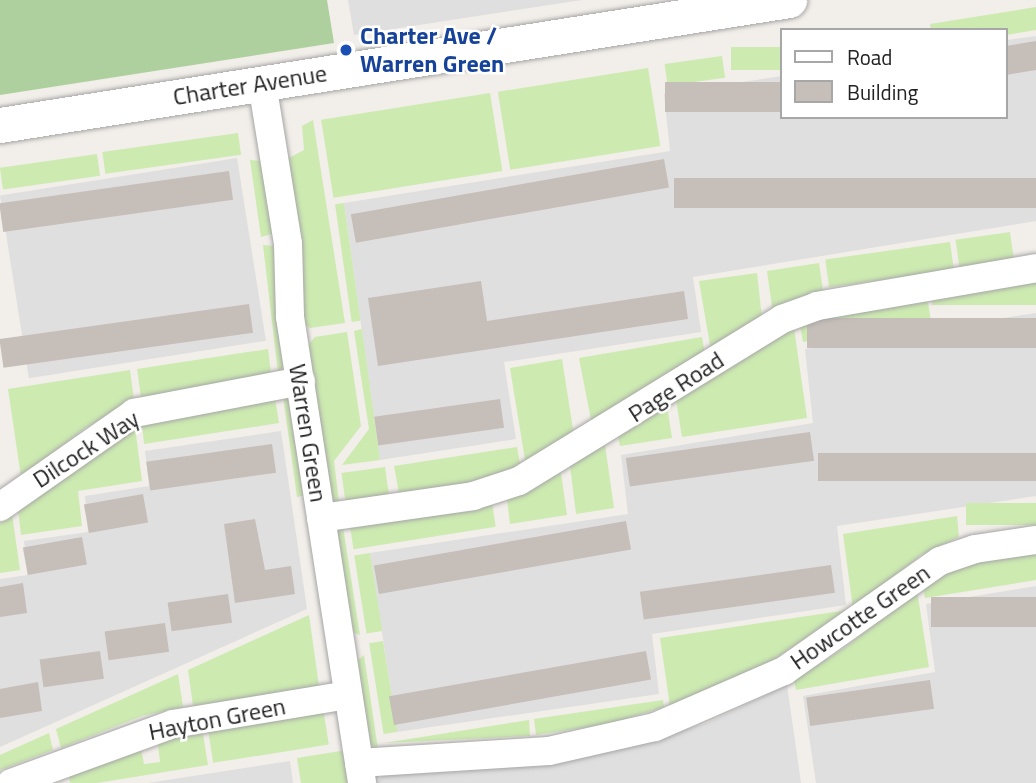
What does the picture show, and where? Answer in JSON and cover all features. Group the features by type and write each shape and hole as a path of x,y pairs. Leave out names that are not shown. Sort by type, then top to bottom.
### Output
{"street":[{"name":"Charter Avenue","path":"0,125 789,0"},
{"name":"Warren Green","path":"262,83 288,244 290,317 361,773"},
{"name":"Page Road","path":"321,518 473,496 519,481 782,319 817,306 1036,268"},
{"name":"Dilcock Way","path":"0,507 134,413 173,402 300,381"},
{"name":"Howcotte Green","path":"361,773 549,751 665,723 751,689 818,651 940,561 975,549 1036,540"},
{"name":"Hayton Green","path":"11,783 173,724 348,695"}],"shaded area":[{"path":"348,0 582,0 354,35"},
{"path":"1036,36 1036,221 693,277 701,332 504,362 516,439 380,460 344,203 670,151 664,94 780,76 780,119 1008,119 1008,40"},
{"path":"237,158 266,341 29,378 0,196"},
{"path":"1036,313 1036,496 837,526 846,605 652,634 659,694 397,732 370,553 628,514 621,455 813,423 805,349"},
{"path":"281,431 307,609 0,747 0,579 28,575 24,541 88,532 85,496 149,486 145,451"},
{"path":"1036,586 1036,783 816,783 803,696 935,672 926,604"},
{"path":"787,685 801,783 377,783 383,775 576,759 613,751 707,723"},
{"path":"290,761 293,783 148,783"}],"green space":[{"path":"0,0 327,0 334,43 0,95"},
{"path":"1036,7 1036,30 1008,35 1008,28 931,28 930,24"},
{"path":"731,47 780,47 780,70 731,70"},
{"path":"722,56 725,78 668,86 665,64"},
{"path":"648,68 660,146 510,170 498,92"},
{"path":"490,93 502,171 333,198 321,120"},
{"path":"313,120 345,323 310,328 304,324 287,159 304,150 302,126"},
{"path":"238,133 241,155 105,174 102,152"},
{"path":"97,154 100,176 3,189 0,168"},
{"path":"250,160 261,161 275,233 261,237"},
{"path":"344,203 361,321 352,322 335,204"},
{"path":"1010,232 1014,260 959,267 956,240"},
{"path":"950,242 954,270 829,287 825,260"},
{"path":"263,245 274,246 285,364 278,373"},
{"path":"819,263 823,291 773,314 767,271"},
{"path":"757,273 762,318 711,351 699,281"},
{"path":"932,280 1036,280 1036,305 932,305"},
{"path":"927,297 931,321 803,342 800,325 811,319"},
{"path":"794,328 807,418 682,437 676,400"},
{"path":"362,329 380,460 342,465 369,429 354,331"},
{"path":"347,332 361,426 334,461 339,502 331,498 305,349 315,337"},
{"path":"702,337 705,355 592,425 579,358"},
{"path":"268,349 271,374 141,398 137,369"},
{"path":"562,359 574,436 526,466 510,368"},
{"path":"130,370 134,400 85,428 21,477 8,389"},
{"path":"283,396 290,400 307,495 297,497"},
{"path":"275,398 279,423 144,444 142,424"},
{"path":"667,406 672,438 620,446 618,437"},
{"path":"135,427 142,481 78,491 82,526 21,535 18,509"},
{"path":"605,445 614,508 576,514 570,466"},
{"path":"517,447 521,469 488,480 399,493 394,466"},
{"path":"385,467 389,496 345,502 341,473"},
{"path":"561,473 567,515 510,524 507,499"},
{"path":"492,503 496,527 354,549 350,526"},
{"path":"966,503 1036,503 1036,525 966,525"},
{"path":"12,514 20,570 0,573 0,523"},
{"path":"957,516 959,537 921,555 853,609 843,534"},
{"path":"343,527 360,635 350,631 336,533"},
{"path":"1036,552 1036,580 925,598 923,586 958,565"},
{"path":"370,553 382,631 367,634 354,556"},
{"path":"917,591 929,667 796,690 794,680 846,647"},
{"path":"848,610 770,662 670,706 660,638"},
{"path":"309,615 319,686 193,706 188,670"},
{"path":"383,641 397,732 384,734 369,643"},
{"path":"364,655 378,749 369,744 355,662"},
{"path":"178,674 183,707 142,716 61,748 56,729"},
{"path":"663,700 664,707 608,724 536,735 534,719"},
{"path":"323,708 329,745 213,763 207,726"},
{"path":"529,720 530,736 384,743"},
{"path":"202,728 208,765 97,783 70,783 68,770 140,743 144,764 160,762 157,737"},
{"path":"49,733 53,750 0,770 0,755"},
{"path":"347,750 352,783 301,783 297,758"}],"building":[{"path":"1036,41 1036,70 1008,75 1008,46"},
{"path":"665,82 780,82 780,112 665,112"},
{"path":"664,159 669,188 356,243 351,214"},
{"path":"229,171 233,200 3,232 0,203"},
{"path":"674,178 1036,178 1036,208 674,208"},
{"path":"481,281 487,321 684,291 688,319 378,366 368,298"},
{"path":"249,304 253,333 3,368 0,339"},
{"path":"807,318 1036,318 1036,348 807,348"},
{"path":"500,399 504,428 378,445 374,417"},
{"path":"810,432 814,461 630,487 626,458"},
{"path":"272,444 276,473 150,490 146,462"},
{"path":"818,453 1036,453 1036,481 818,481"},
{"path":"143,494 148,523 89,533 84,504"},
{"path":"255,519 265,570 291,566 295,594 235,603 224,524"},
{"path":"626,521 631,550 379,594 374,565"},
{"path":"82,537 87,565 28,575 23,547"},
{"path":"831,565 835,593 644,620 640,592"},
{"path":"23,583 27,613 0,617 0,587"},
{"path":"228,594 232,623 172,631 168,602"},
{"path":"931,597 1036,597 1036,627 931,627"},
{"path":"165,623 169,652 109,660 105,631"},
{"path":"100,651 104,679 43,687 40,659"},
{"path":"646,651 651,680 394,725 389,696"},
{"path":"930,680 934,709 810,726 806,697"},
{"path":"38,682 42,711 0,718 0,689"}],"place":[{"name":"Charter Ave / Warren Green","path":"346,50"}]}
